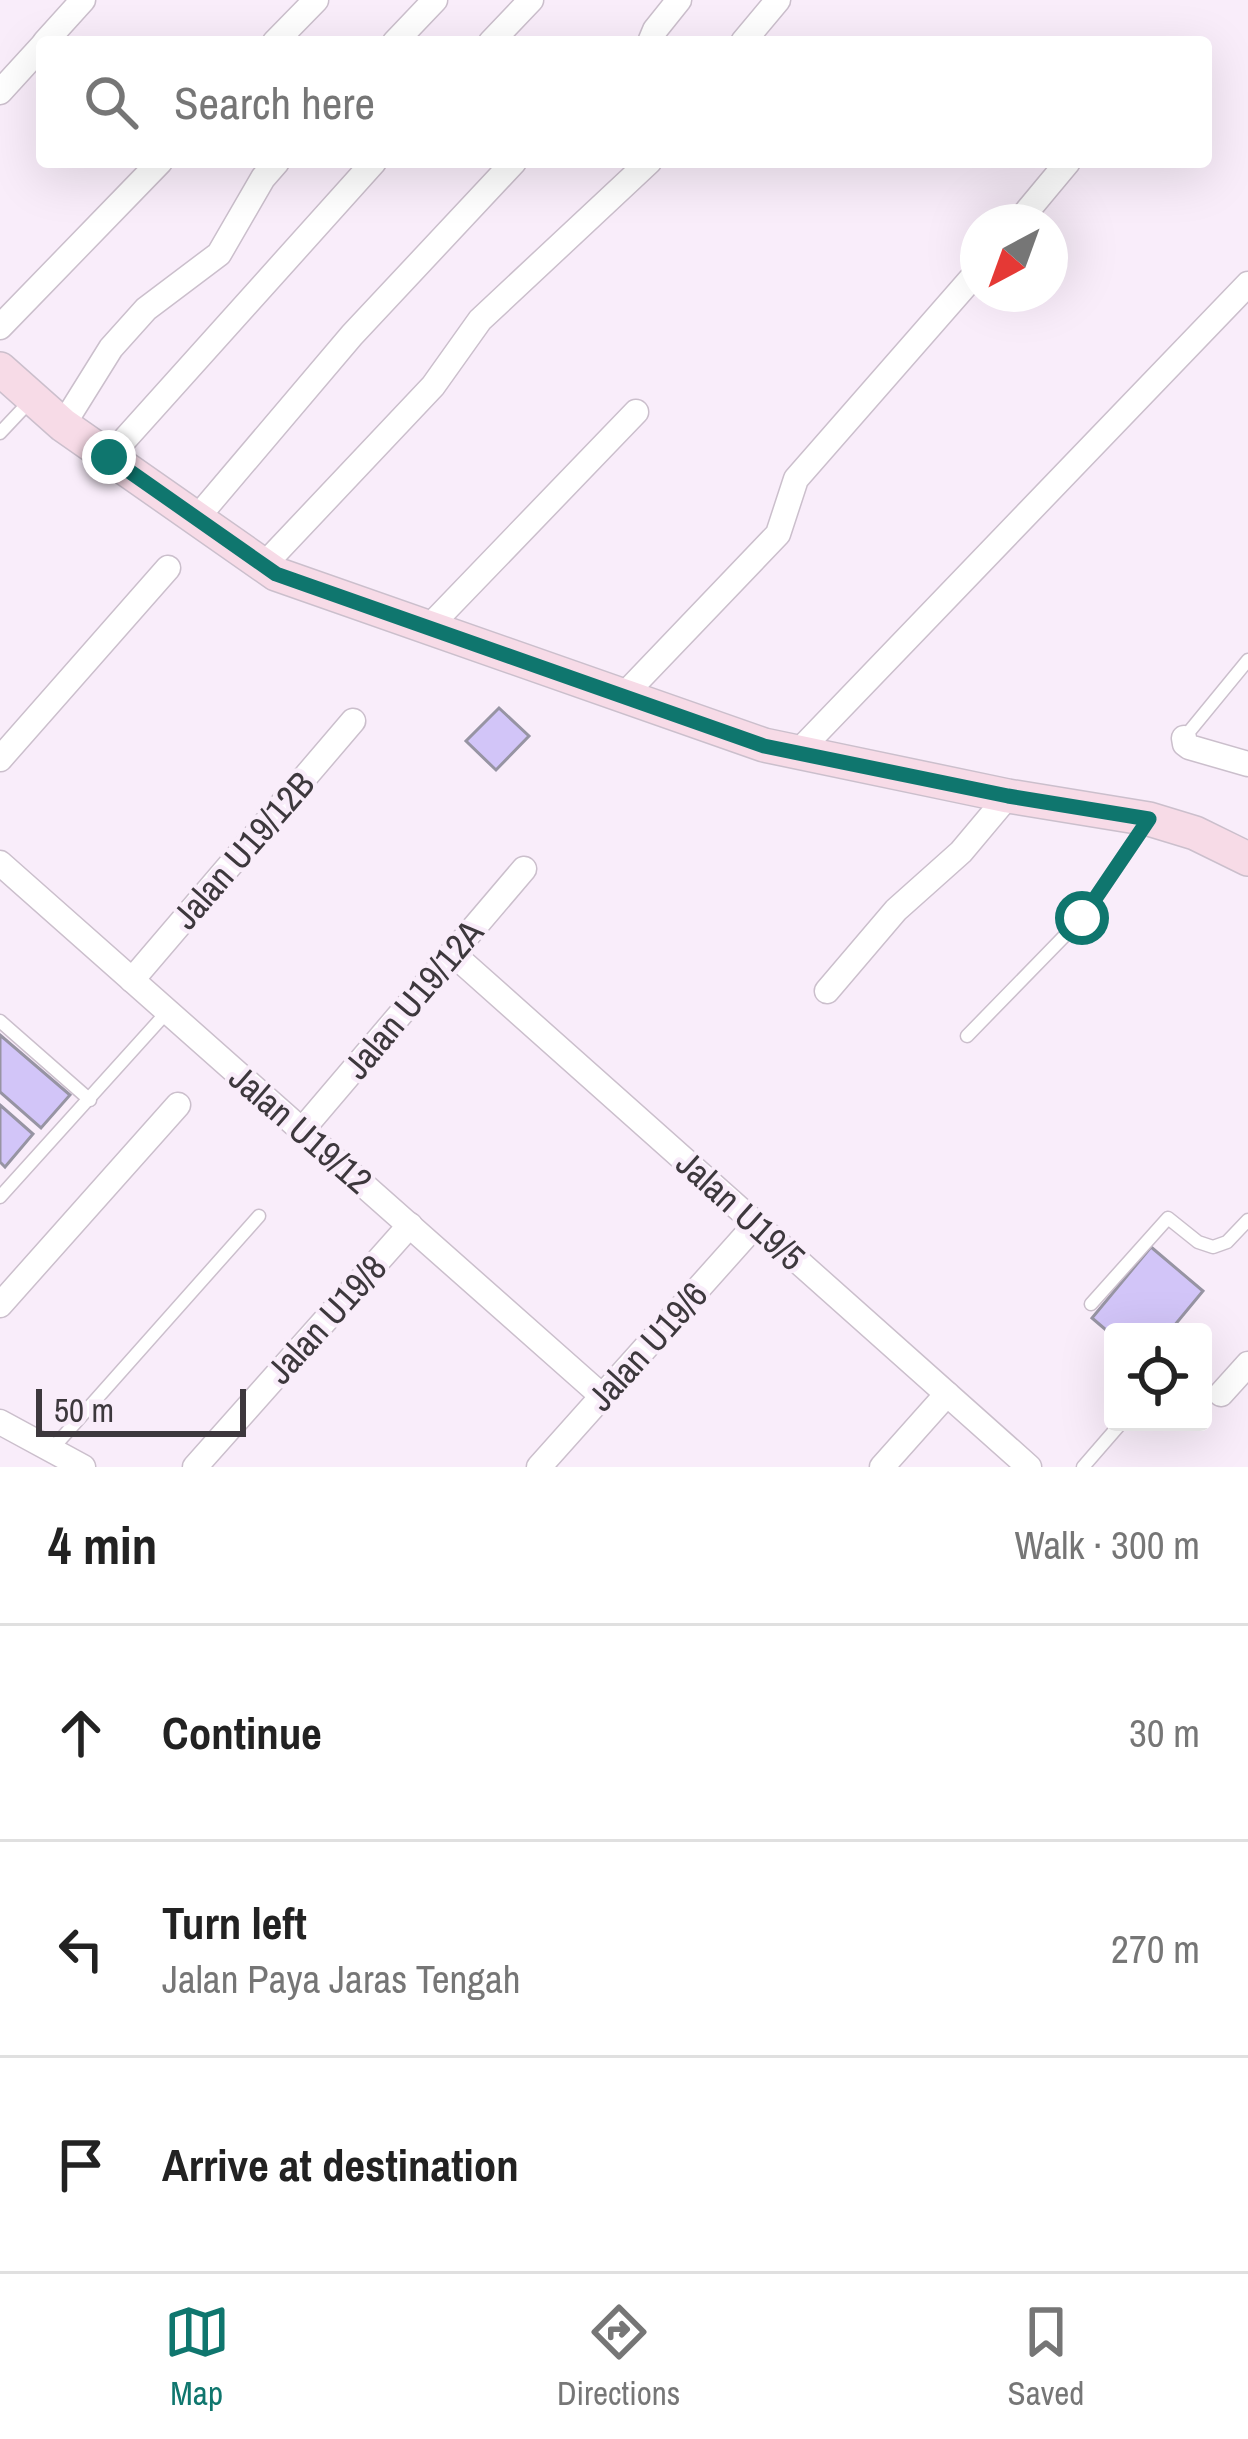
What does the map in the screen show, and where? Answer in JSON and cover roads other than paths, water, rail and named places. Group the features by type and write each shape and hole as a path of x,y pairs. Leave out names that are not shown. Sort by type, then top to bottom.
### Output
{"street":[{"path":"51,36 83,0"},
{"path":"281,36 316,0"},
{"path":"401,36 435,0"},
{"path":"497,36 531,0"},
{"path":"652,36 679,0"},
{"path":"748,36 778,0"},
{"path":"0,92 36,53"},
{"path":"0,327 154,168"},
{"path":"63,425 111,348 146,309 219,254 272,168"},
{"path":"109,457 369,168"},
{"path":"196,519 352,334 508,168"},
{"path":"263,566 433,386 480,320 643,168"},
{"path":"1033,204 1063,168"},
{"path":"798,752 1248,284"},
{"path":"623,696 778,534 796,479 960,292"},
{"path":"0,369 63,425 276,574 764,746 1008,796 1149,819 1195,833 1248,858"},
{"path":"428,628 636,412"},
{"path":"0,759 168,568"},
{"name":"Jalan U19/12B","path":"132,980 353,721"},
{"path":"1184,738 1189,747 1248,764"},
{"path":"827,992 896,910 961,852 1008,796"},
{"name":"Jalan U19/12","path":"0,863 602,1396"},
{"name":"Jalan U19/12A","path":"302,1130 524,869"},
{"name":"Jalan U19/5","path":"452,953 1029,1467"},
{"path":"0,1305 178,1105"},
{"name":"Jalan U19/6","path":"538,1467 756,1224"},
{"name":"Jalan U19/8","path":"195,1467 410,1225"},
{"path":"1221,1394 1248,1364"},
{"path":"882,1467 947,1394"},
{"path":"0,1422 83,1467"}],"lane":[{"path":"0,433 32,398"},
{"path":"1184,738 1248,660"},
{"path":"968,1036 1082,918 1149,819"},
{"path":"0,1197 168,1011"},
{"path":"0,1021 90,1100"},
{"path":"51,1450 259,1216"},
{"path":"1090,1304 1168,1218 1198,1243 1213,1247 1227,1241 1248,1220"},
{"path":"1083,1467 1113,1431"}]}
